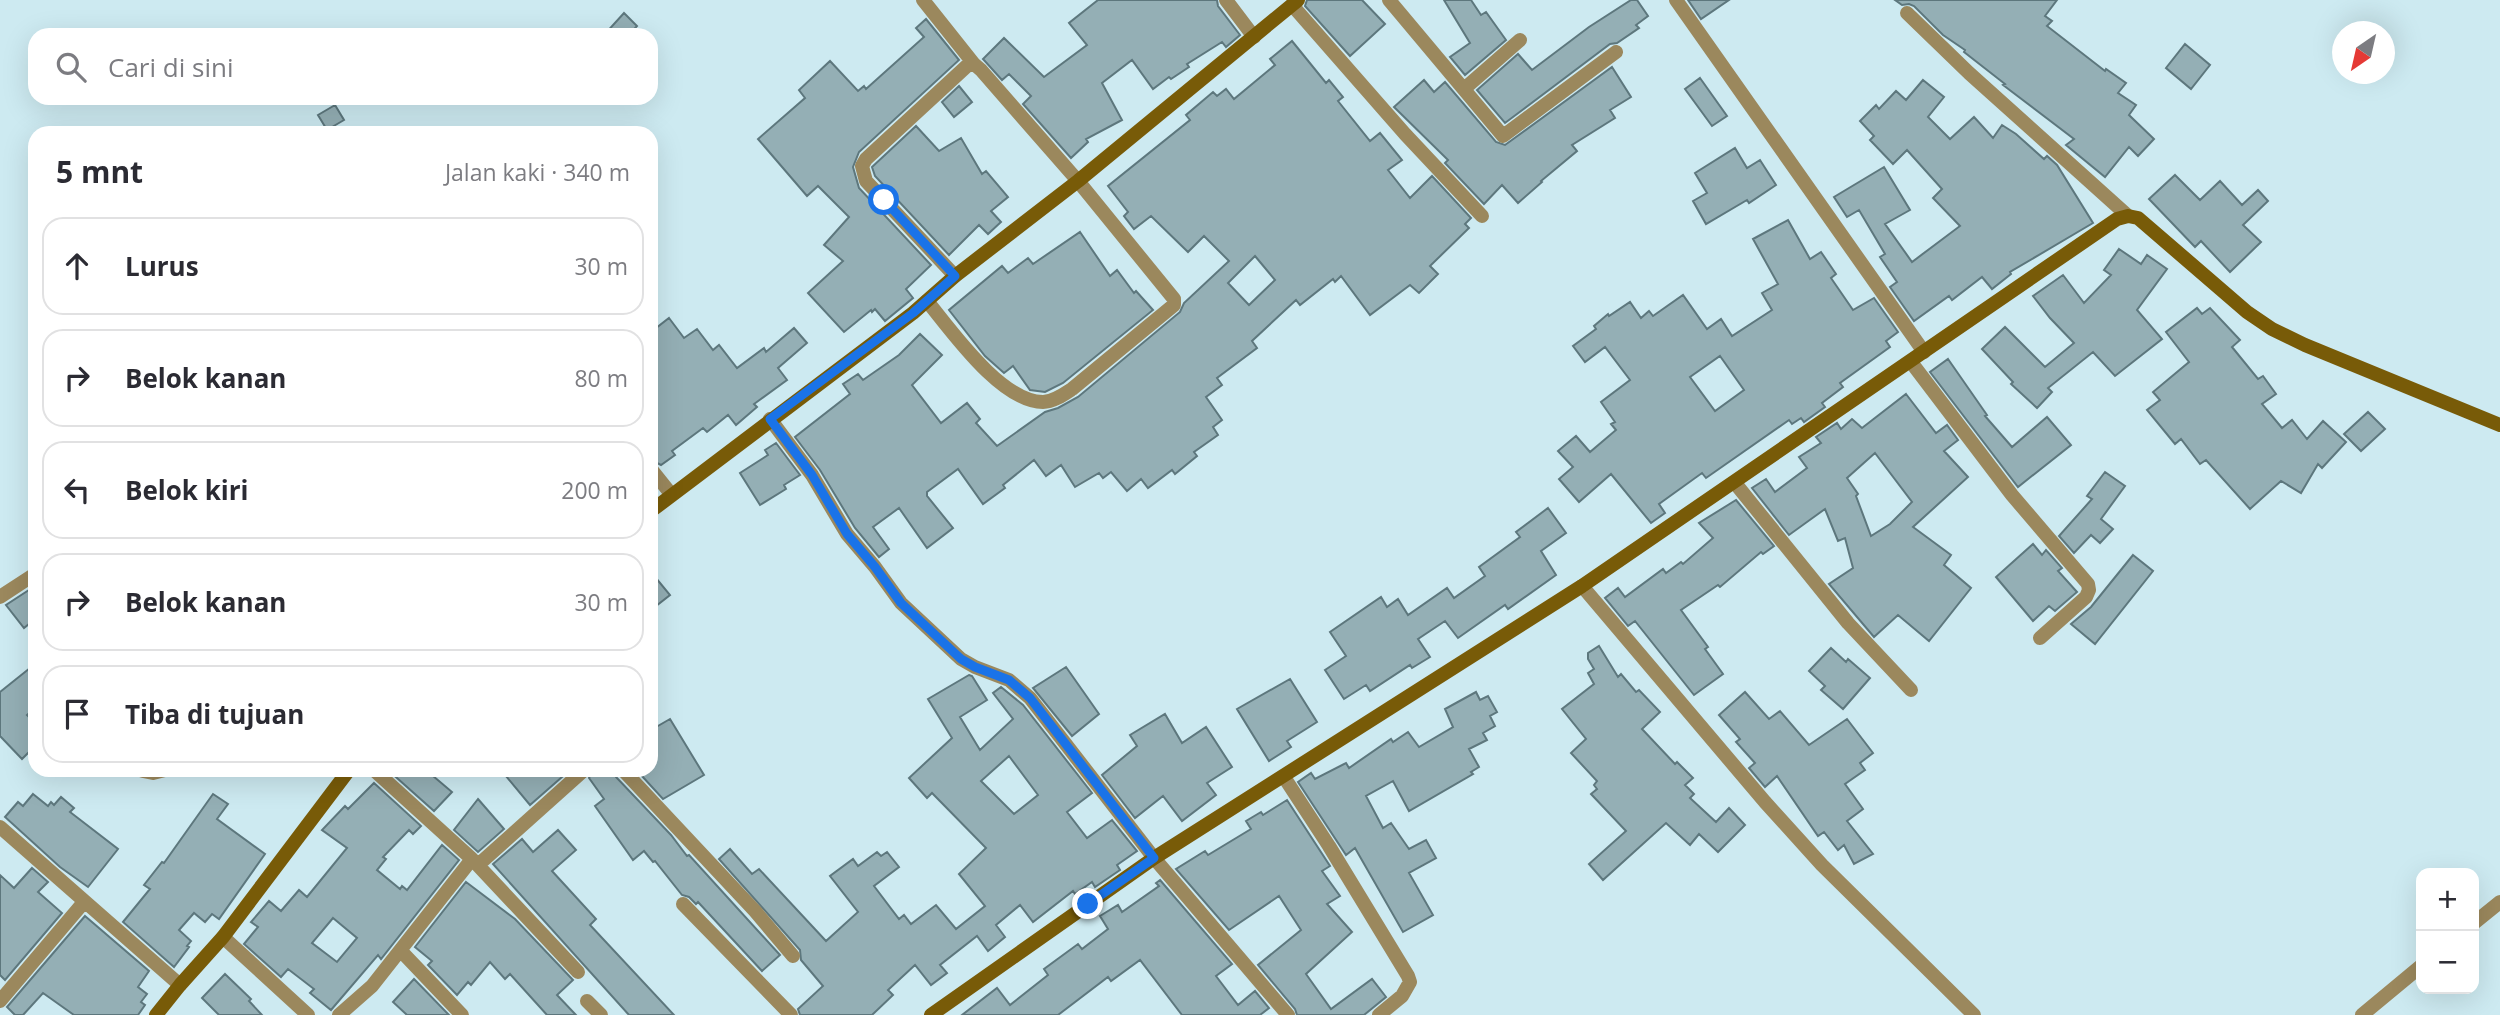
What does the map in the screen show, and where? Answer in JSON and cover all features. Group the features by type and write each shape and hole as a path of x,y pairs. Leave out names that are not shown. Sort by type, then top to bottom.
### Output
{"street":[{"path":"923,0 974,64 1078,181 1174,299 1174,305 1072,389 1060,397 1043,402 1022,396 1006,387 973,356 927,300"},
{"path":"1226,0 1254,37"},
{"path":"1389,0 1503,136 1616,52"},
{"path":"1676,0 1924,352"},
{"path":"658,505 1078,181 1295,3 1405,134 1482,216"},
{"path":"1907,13 1969,73 2128,216 2138,218 2148,226 2246,312 2272,329 2305,345 2500,425"},
{"path":"1464,89 1520,40"},
{"path":"955,276 866,181 862,166 866,159 965,66 974,64"},
{"path":"931,1015 1154,858 1582,586 2106,226 2128,216"},
{"path":"1911,362 2012,495 2088,584 2086,597 2040,638"},
{"path":"770,419 812,475 847,534 901,603 961,659 1009,680 1030,698 1154,858 1288,1015"},
{"path":"658,478 671,494"},
{"path":"1735,483 1848,623 1911,691"},
{"path":"0,597 28,579"},
{"path":"1582,586 1732,764 1822,864 1974,1015"},
{"path":"1283,776 1408,976 1410,982 1402,996 1379,1015"},
{"path":"156,1015 223,937 344,777"},
{"path":"382,777 475,862 578,972"},
{"path":"338,1015 372,986 475,862 576,777"},
{"path":"630,777 755,911 793,956"},
{"path":"0,827 180,985"},
{"path":"0,1001 84,902"},
{"path":"2479,919 2500,902"},
{"path":"683,904 791,1015"},
{"path":"223,937 308,1015"},
{"path":"401,951 462,1015"},
{"path":"2362,1015 2416,970"},
{"path":"587,1001 601,1015"}],"building":[{"path":"1098,0 1217,0 1218,6 1240,35 1226,47 1222,42 1153,89 1132,60 1102,83 1122,120 1086,139 1088,142 1071,158 1023,104 1031,96 1009,74 1002,80 983,59 1004,38 1044,77 1087,45 1069,23"},
{"path":"1307,0 1362,0 1385,24 1350,56 1305,6"},
{"path":"1444,0 1471,0 1481,15 1486,12 1506,40 1465,75 1450,57 1470,43"},
{"path":"1631,0 1637,0 1648,16 1636,25 1639,28 1617,43 1610,44 1505,123 1477,90 1518,54 1532,70 1589,27"},
{"path":"1688,0 1729,0 1701,19"},
{"path":"1895,0 2057,0 2045,16 2052,21 2047,26 2105,71 2106,69 2126,83 2118,93 2136,105 2129,115 2154,139 2138,156 2129,147 2105,177 2066,145 2074,139 2003,85 2005,84 1964,52 1965,50 1943,35 1914,6 1902,5"},
{"path":"624,13 637,26 635,28 610,28"},
{"path":"926,19 959,60 859,152 853,167 859,188 931,265 906,289 913,298 885,321 875,309 872,312 871,310 844,332 808,293 843,261 824,245 849,217 818,186 807,196 758,139 805,98 799,90 830,61 858,91 864,86 866,89 924,37 916,28"},
{"path":"1292,41 1326,83 1329,80 1343,97 1338,101 1370,141 1380,133 1402,160 1388,170 1410,198 1432,176 1471,218 1465,224 1469,228 1430,266 1438,274 1419,293 1410,285 1370,315 1341,276 1335,282 1333,279 1300,305 1296,300 1252,341 1257,348 1217,378 1222,385 1206,397 1222,420 1213,427 1218,435 1194,452 1197,456 1175,474 1172,470 1148,488 1141,479 1127,491 1111,472 1103,478 1099,473 1075,487 1061,465 1046,476 1034,460 1003,485 1005,488 983,504 958,469 927,492 927,496 953,528 927,548 899,508 873,527 889,549 879,557 855,528 820,470 795,437 850,394 843,384 858,374 863,380 899,355 920,334 942,355 912,385 941,423 967,403 980,419 976,423 997,446 1045,412 1078,397 1180,312 1184,303 1229,261 1204,236 1188,252 1151,216 1134,229 1124,216 1128,212 1108,186 1190,120 1186,115 1213,92 1217,96 1226,89 1234,99 1275,65 1270,59","holes":["1255,256 1275,280 1249,305 1228,283"]},
{"path":"2185,44 2210,65 2191,89 2166,68"},
{"path":"1612,67 1631,97 1610,110 1615,118 1572,145 1577,151 1518,203 1502,185 1484,204 1445,163 1448,160 1394,107 1424,80 1434,92 1445,82 1496,142 1505,145"},
{"path":"1700,78 1727,116 1712,126 1685,89"},
{"path":"1923,80 1944,97 1928,117 1950,139 1974,117 1993,138 2002,125 2044,159 2047,156 2057,165 2093,223 2010,272 2011,274 1992,289 1982,277 1952,300 1949,296 1914,321 1890,287 1897,282 1880,257 1885,254 1859,210 1847,217 1834,197 1884,167 1910,210 1885,224 1912,262 1960,226 1933,198 1942,189 1907,150 1893,164 1870,140 1874,136 1860,121 1876,105 1879,109 1896,91 1906,100"},
{"path":"959,86 972,102 954,117 942,102"},
{"path":"335,105 344,120 334,126 325,126 318,115"},
{"path":"916,126 939,151 961,138 982,174 986,171 1008,197 991,211 1001,222 988,234 979,225 949,255 875,176 872,167"},
{"path":"1735,148 1747,168 1760,160 1776,185 1749,203 1747,200 1706,224 1693,201 1707,193 1695,173"},
{"path":"2175,175 2200,200 2220,181 2242,205 2258,190 2268,201 2243,225 2261,242 2230,272 2201,241 2195,247 2149,199"},
{"path":"1788,220 1810,259 1821,252 1836,274 1831,278 1853,310 1874,298 1898,332 1886,341 1890,347 1840,383 1843,387 1822,403 1825,407 1804,422 1801,418 1792,424 1789,420 1706,478 1702,473 1659,504 1665,513 1651,523 1611,474 1579,502 1559,479 1573,467 1558,451 1576,436 1590,452 1616,430 1611,424 1615,422 1601,402 1630,380 1605,347 1585,362 1573,346 1596,329 1594,326 1608,314 1609,316 1630,302 1641,318 1649,311 1653,316 1683,295 1707,329 1721,319 1732,336 1772,310 1762,293 1778,284 1753,239","holes":["1720,356 1744,390 1715,411 1690,377"]},
{"path":"1080,232 1110,276 1117,270 1134,293 1136,291 1153,310 1063,383 1045,392 1030,390 1013,366 1004,373 985,356 949,310 1002,266 1008,273 1028,258 1033,264"},
{"path":"2119,249 2141,264 2147,255 2167,269 2137,310 2162,339 2115,376 2093,352 2048,388 2052,392 2037,408 2011,384 2013,382 1982,349 2005,327 2045,367 2074,343 2033,296 2063,275 2084,303 2111,275 2104,270"},
{"path":"2197,308 2202,314 2210,308 2240,340 2232,347 2258,379 2263,376 2276,394 2262,404 2282,428 2292,420 2307,439 2323,421 2346,442 2322,468 2318,464 2301,493 2281,481 2250,509 2206,460 2200,464 2181,439 2175,444 2147,410 2160,400 2153,392 2189,362 2166,332"},
{"path":"669,318 684,338 697,329 713,350 719,345 737,368 764,348 766,352 794,328 807,343 778,368 787,380 754,404 757,407 736,425 728,415 707,432 703,428 672,451 675,455 661,465 658,464 658,327"},
{"path":"1948,359 1987,415 1985,416 2012,447 2047,417 2071,445 2018,487 1930,372"},
{"path":"1906,394 1936,433 1947,425 1958,440 1944,451 1968,477 1913,527 1951,555 1944,565 1971,588 1929,641 1898,615 1874,637 1829,584 1853,568 1845,538 1838,541 1825,509 1789,535 1752,488 1766,479 1775,492 1807,468 1799,457 1821,443 1816,437 1837,423 1841,429 1852,419 1862,428","holes":["1875,453 1912,502 1890,524 1871,536 1856,496 1858,494 1847,478"]},
{"path":"2368,412 2385,429 2361,451 2344,434"},
{"path":"776,443 800,475 784,485 786,489 760,505 740,473 768,455 765,450"},
{"path":"2105,472 2125,486 2101,519 2113,529 2100,543 2091,535 2074,553 2059,536 2092,499 2087,496"},
{"path":"1736,500 1774,546 1763,554 1761,552 1720,587 1718,585 1681,610 1708,647 1705,649 1723,674 1694,695 1635,621 1628,626 1605,598 1618,588 1625,597 1663,569 1666,573 1681,562 1683,564 1713,538 1699,523"},
{"path":"1548,508 1566,533 1541,551 1556,575 1508,609 1505,605 1458,638 1445,621 1418,639 1430,657 1412,668 1410,665 1370,691 1366,685 1344,699 1325,670 1346,656 1330,632 1381,597 1387,607 1398,599 1408,615 1447,588 1454,598 1485,576 1479,567 1520,537 1516,532"},
{"path":"2033,544 2042,555 2046,550 2062,568 2058,571 2077,592 2055,611 2049,606 2033,621 1996,577"},
{"path":"2133,555 2153,571 2095,644 2071,624 2091,607"},
{"path":"658,580 670,595 658,604"},
{"path":"28,591 28,625 24,628 6,605"},
{"path":"1599,646 1618,677 1621,674 1636,692 1639,690 1660,712 1642,729 1675,764 1677,762 1693,778 1685,785 1694,794 1690,798 1716,822 1729,808 1745,825 1718,852 1699,834 1690,845 1666,823 1603,880 1589,864 1626,831 1591,794 1597,789 1594,785 1597,781 1571,753 1586,739 1562,709 1594,684 1588,673 1594,669 1588,659 1588,653"},
{"path":"1831,648 1870,678 1843,709 1821,690 1825,686 1809,671"},
{"path":"1066,667 1099,714 1072,736 1033,688"},
{"path":"28,670 28,753 22,759 0,736 0,692"},
{"path":"969,675 972,676 987,700 960,717 980,750 1013,719 993,693 1001,687 1023,705 1092,793 1067,812 1087,838 1112,820 1137,851 1117,865 1120,870 1095,887 1092,882 1075,894 1073,891 1033,922 1020,905 996,925 1005,937 988,951 977,936 940,965 947,973 931,985 915,965 888,990 893,995 872,1015 800,1015 798,1009 823,986 801,960 800,950 719,859 730,849 752,874 759,869 826,941 858,912 830,876 853,859 858,866 877,852 881,856 887,852 899,867 874,886 899,919 904,915 911,924 936,905 956,929 985,906 959,874 986,848 932,793 927,798 909,778 952,738 928,699","holes":["1009,756 1038,795 1014,814 981,781"]},
{"path":"1290,679 1317,722 1287,741 1291,747 1269,761 1237,709"},
{"path":"1476,692 1480,700 1488,696 1497,712 1490,716 1495,726 1483,733 1487,740 1469,749 1479,767 1471,772 1473,774 1409,811 1393,781 1366,796 1383,828 1391,823 1409,849 1426,840 1436,858 1409,873 1433,915 1403,932 1355,848 1346,855 1298,782 1311,773 1315,779 1346,763 1349,768 1391,739 1393,742 1408,732 1419,747 1453,727 1445,709"},
{"path":"1745,692 1769,719 1780,711 1809,745 1847,719 1873,753 1860,763 1865,770 1845,784 1863,809 1847,821 1873,854 1854,864 1844,845 1838,850 1824,832 1818,836 1777,776 1765,787 1749,768 1755,763 1736,742 1740,739 1719,715"},
{"path":"1165,714 1182,743 1206,727 1232,767 1207,783 1216,795 1182,821 1163,796 1135,818 1102,775 1137,746 1130,735"},
{"path":"670,719 704,775 663,799 643,777 658,777 658,726"},
{"path":"396,777 434,777 452,792 434,811"},
{"path":"507,777 562,777 530,805"},
{"path":"616,777 780,955 762,971 698,902 696,904 689,897 682,895 644,851 633,860 595,806 604,799 589,778"},
{"path":"374,783 421,826 413,834 409,830 383,857 386,859 377,870 400,889 402,886 407,890 442,845 459,860 381,959 378,955 331,1010 310,993 314,989 288,969 281,977 244,944 258,927 251,922 269,901 281,911 299,890 307,897 347,848 322,830 345,806 348,809","holes":["333,918 357,938 337,962 312,943"]},
{"path":"33,794 48,806 51,802 54,805 61,797 74,808 70,812 118,849 88,887 60,867 5,817 18,802 23,806"},
{"path":"213,794 228,804 217,819 265,854 219,919 212,914 205,922 194,913 179,930 191,941 174,967 123,922 150,889 144,885 162,862 164,863"},
{"path":"478,799 504,829 478,852 454,830"},
{"path":"1287,800 1330,866 1322,871 1340,896 1327,904 1352,932 1306,974 1331,1009 1372,979 1386,997 1364,1015 1297,1015 1295,1009 1258,965 1301,930 1279,896 1229,930 1176,869 1205,851 1208,855 1251,829 1246,821 1261,812 1263,815"},
{"path":"558,830 576,850 552,871 596,919 590,925 674,1015 629,1015 493,864 522,839 533,852"},
{"path":"32,868 48,882 38,892 62,913 5,980 0,975 0,875 14,888"},
{"path":"1160,880 1232,964 1216,976 1238,1005 1255,991 1269,1008 1260,1015 1182,1015 1140,960 1111,981 1108,977 1058,1015 962,1015 997,988 1010,1005 1048,975 1044,969 1078,944 1082,949 1108,929 1100,916 1118,905 1122,912 1159,886 1156,883"},
{"path":"466,882 515,919 573,980 557,995 576,1015 547,1015 510,974 505,979 490,962 471,985 468,982 457,995 428,965 432,961 415,947"},
{"path":"85,916 149,971 138,987 147,994 141,1002 145,1005 138,1015 74,1015 43,993 23,1015 15,1015 7,1007"},
{"path":"225,974 251,999 249,1001 262,1015 219,1015 202,998"},
{"path":"414,979 449,1015 407,1015 393,1002"}],"route":[{"path":"884,200 955,276 913,313 770,419 812,475 847,534 901,603 961,659 1009,680 1030,698 1154,858 1088,904"}]}
